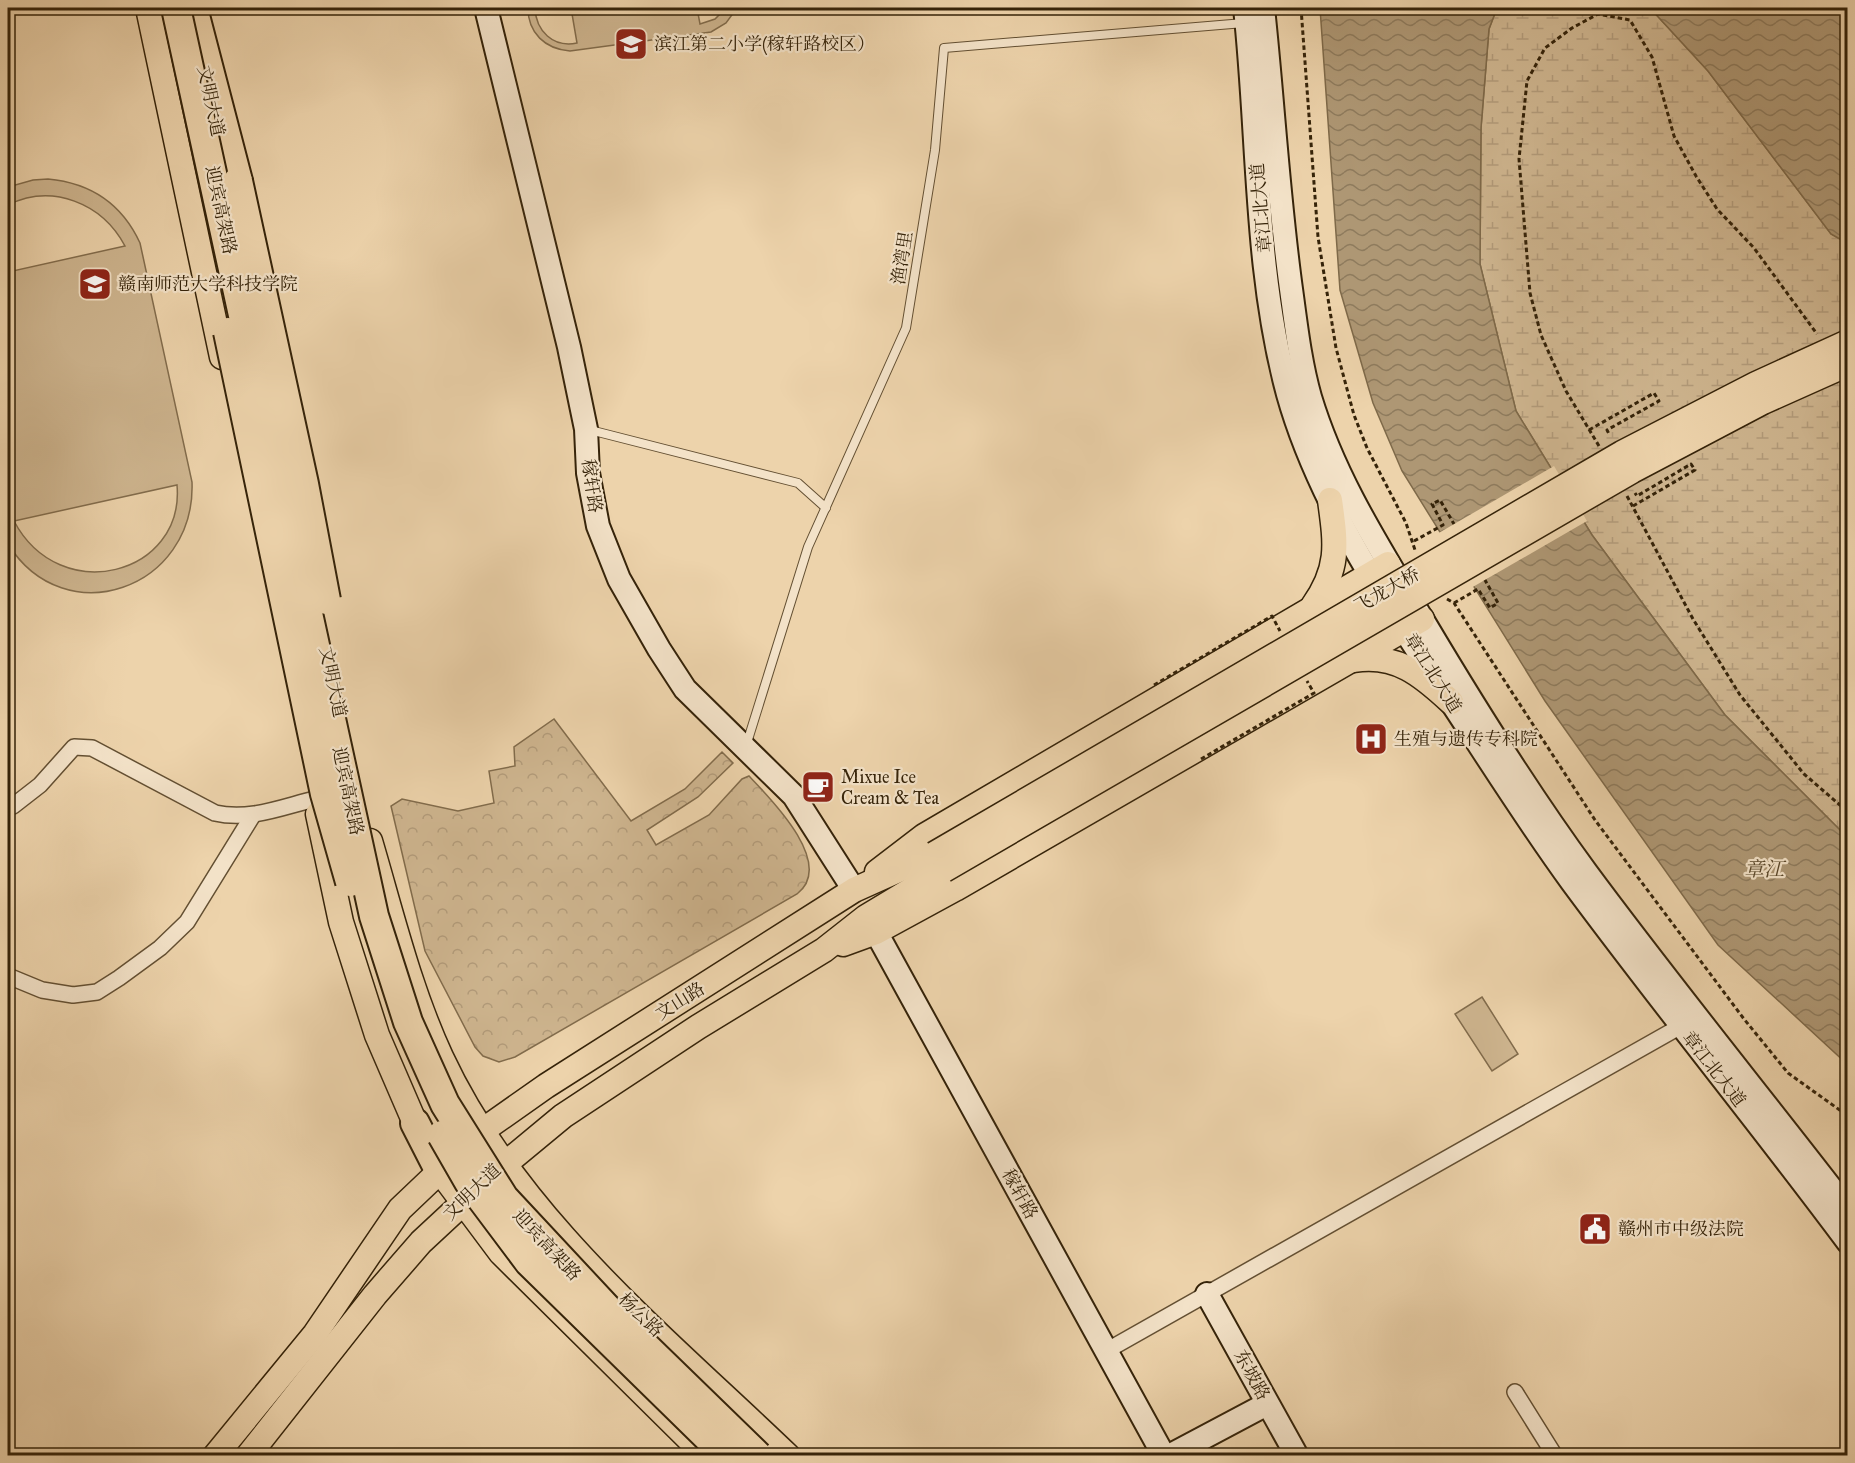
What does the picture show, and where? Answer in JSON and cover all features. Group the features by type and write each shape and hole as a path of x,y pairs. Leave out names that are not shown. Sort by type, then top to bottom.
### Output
{"highway":[{"name":"迎宾高架路","path":"159,8 325,794 390,1029 428,1112 469,1182 516,1245 600,1332 727,1455"},
{"name":"迎宾高架路","path":"176,8 374,916 408,1022 445,1104 504,1198 615,1317 758,1455"},
{"path":"192,8 238,181 304,484 359,775 374,916"},
{"path":"415,1123 439,1170"}],"main road":[{"path":"148,8 341,922 377,1035 415,1123"},
{"name":"文明大道","path":"192,8 355,791 424,1013 441,1056 482,1131 505,1164 421,1242 248,1455"},
{"name":"稼轩路","path":"486,8 570,347 586,429 588,472 598,526 619,579 658,649 685,689 794,796 854,890"},
{"name":"章江北大道","path":"1251,13 1261,220 1273,326 1298,424 1314,468 1330,500 1380,568 1413,624 1451,702 1570,879 1848,1242"},
{"name":"章江北大道","path":"1251,13 1305,375 1328,449 1354,503 1380,568"},
{"name":"飞龙大桥","path":"939,862 1622,453 1756,384 1848,342"},
{"name":"飞龙大桥","path":"939,862 1632,471 1763,402 1848,364"},
{"path":"1311,609 1322,593 1335,561 1337,548 1330,500"},
{"path":"854,890 924,836 1380,568"},
{"path":"824,950 876,932 955,889 1413,624"},
{"name":"章江北大道","path":"1413,624 1584,870 1848,1210"},
{"path":"1349,661 1371,657 1402,664 1426,679 1451,702"},
{"name":"文山路","path":"439,1170 482,1131 546,1086 854,890 939,862"},
{"name":"文山路","path":"505,1164 563,1116 698,1027 824,950 939,862"},
{"name":"稼轩路","path":"876,932 1164,1455"},
{"name":"杨公路","path":"505,1164 561,1235 788,1455"},
{"path":"215,1455 315,1334 400,1209 439,1170 501,1253 706,1455"},
{"name":"东坡路","path":"1207,1294 1297,1455"},
{"path":"1169,1455 1267,1404"}],"street":[{"path":"8,807 13,806 40,785 74,747 92,748 215,813 231,817 252,815 315,800"},
{"path":"8,975 42,990 73,995 97,992 119,978 160,948 187,922 252,815"},
{"path":"1106,1351 1681,1026"},
{"path":"1515,1392 1555,1455"}],"lane":[{"name":"渔湾里","path":"745,747 808,547 906,328 935,150 944,48 1251,13"},
{"path":"586,429 798,483 825,508"}],"path":[{"path":"1301,8 1318,237 1335,348 1354,415 1367,448 1413,542 1417,560"},
{"path":"1601,450 1566,391 1541,335 1530,293 1519,159 1527,81 1545,48 1572,28 1598,14 1630,20 1652,57 1674,136 1695,176 1717,209 1754,248 1820,337"},
{"path":"1589,430 1654,393 1659,401 1607,430 1609,434"},
{"path":"1633,506 1695,470 1691,464 1637,496 1635,493"},
{"path":"1623,488 1693,619 1740,695 1804,774 1848,812"},
{"path":"1413,542 1443,525 1432,504 1440,500 1454,524"},
{"path":"1454,603 1478,589 1490,608 1498,603 1485,580"},
{"path":"1446,599 1454,603 1595,820 1744,1019 1788,1073 1848,1116"}],"green space":[{"path":"528,8 535,8 542,31 547,36 560,43 568,44 577,43 571,8 697,8 700,24 715,19 726,8 737,8 726,23 711,32 570,51 553,47 540,38 531,25"},
{"path":"1497,8 1650,8 1708,71 1831,234 1847,243 1847,837 1725,715 1592,535 1516,411 1480,264 1481,128 1489,29"},
{"path":"33,180 64,181 91,191 114,207 133,229 140,243 192,482 188,519 173,550 151,573 123,587 92,593 61,588 32,572 8,544 8,272 125,246 103,218 74,201 42,196 8,205 8,187","holes":["177,485 174,516 161,541 141,559 116,569 88,572 60,565 35,548 14,521"]},
{"path":"554,719 631,821 685,789 722,752 733,763 698,797 647,830 656,845 709,815 742,779 749,776 796,832 805,850 809,866 807,881 797,894 515,1057 499,1062 483,1056 475,1047 425,951 391,806 402,799 458,811 494,803 489,771 515,766 514,747"},
{"path":"1482,997 1518,1054 1492,1071 1455,1014"}],"water":[{"name":"章江","path":"1320,8 1497,8 1489,29 1481,128 1480,264 1516,411 1592,535 1725,715 1847,837 1847,1064 1718,945 1545,701 1402,471 1373,403 1340,290"},
{"path":"1650,8 1847,8 1847,243 1831,234 1708,71"}],"pier":[{"path":"1554,466 1587,521 1471,588 1437,534"}],"place":[{"name":"滨江第二小学(稼轩路校区）","path":"631,44"},
{"name":"赣南师范大学科技学院","path":"95,284"},
{"name":"生殖与遗传专科院","path":"1371,739"},
{"name":"Mixue Ice Cream & Tea","path":"818,787"},
{"name":"赣州市中级法院","path":"1595,1229"}]}
